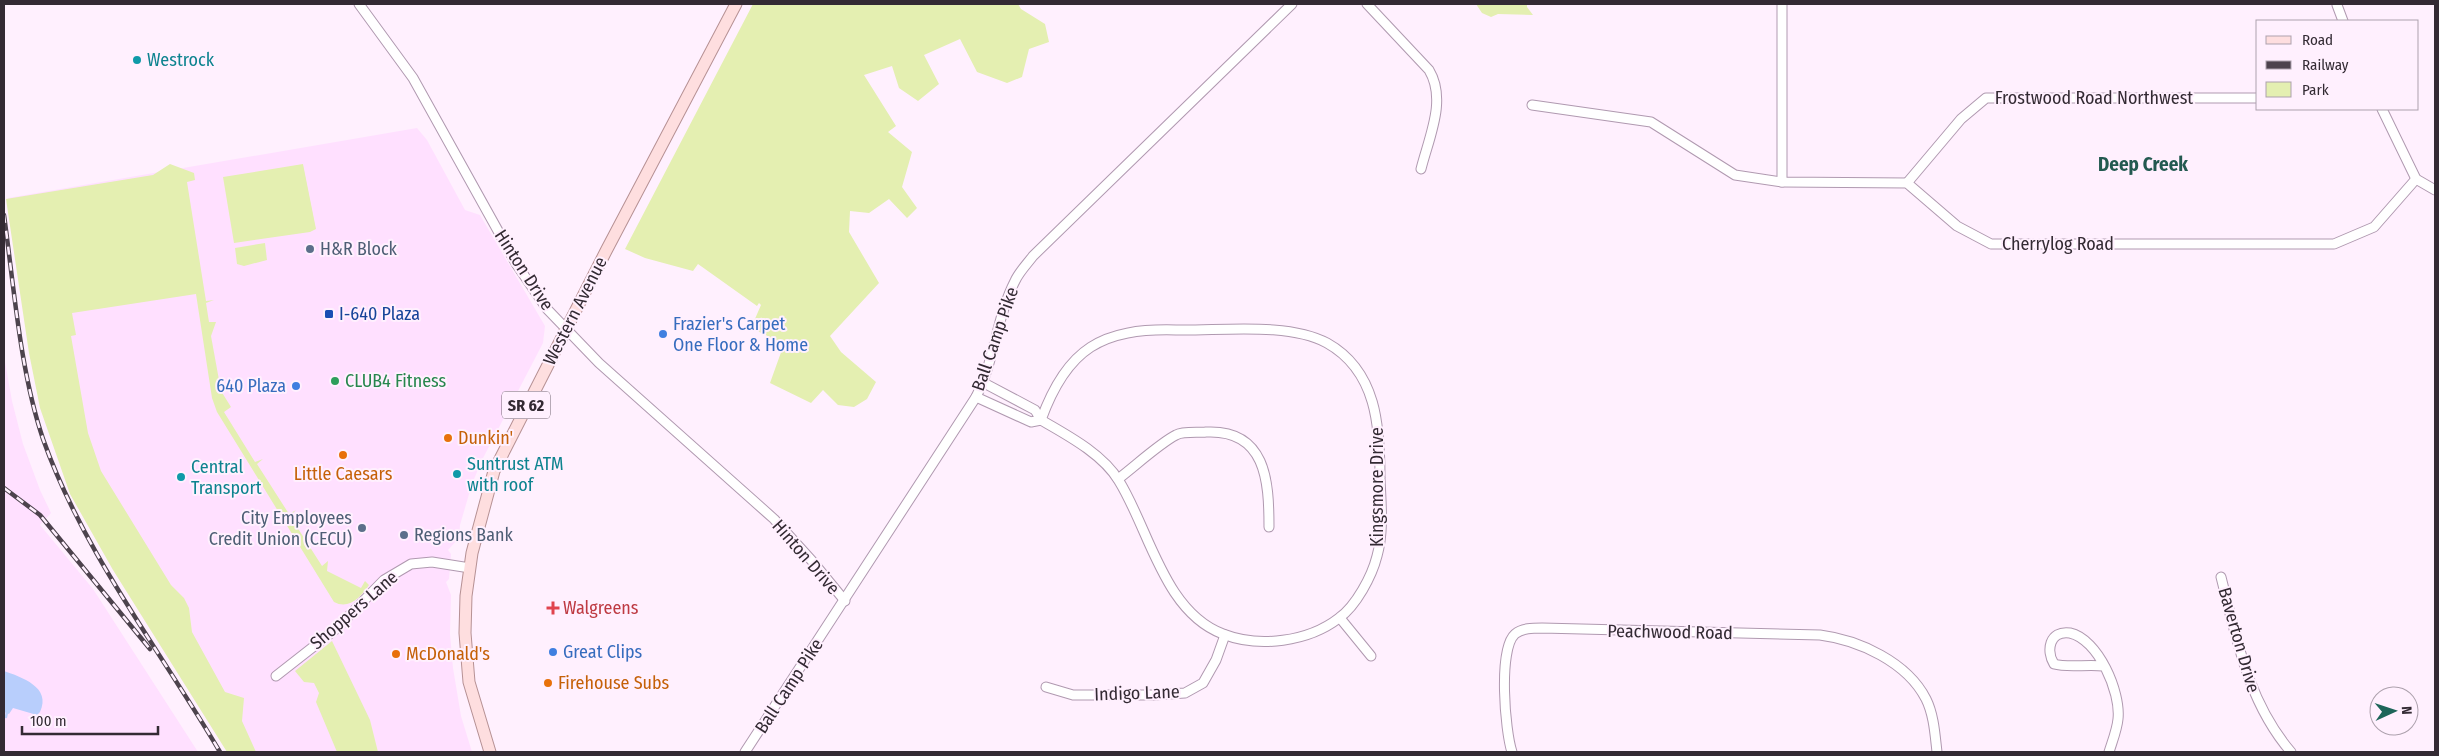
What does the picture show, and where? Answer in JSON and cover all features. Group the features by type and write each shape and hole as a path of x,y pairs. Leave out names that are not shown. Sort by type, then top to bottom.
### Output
{"main road":[{"name":"Western Avenue","path":"490,752 468,676 465,632 470,568 478,525 494,471 736,4"}],"street":[{"name":"Hinton Drive","path":"359,4 413,78 517,265 547,308 599,364 774,519 814,562 844,601"},
{"name":"Ball Camp Pike","path":"745,752 976,397 984,383 997,342 1003,311 1015,280 1033,256 1292,4"},
{"path":"1367,4 1429,70 1436,82 1438,100 1421,168"},
{"path":"1782,4 1782,182"},
{"path":"2337,5 2343,20"},
{"name":"Frostwood Road Northwest","path":"1907,183 1961,119 1986,98 2256,98"},
{"path":"1532,105 1651,122 1735,175 1782,182 1907,183"},
{"path":"2382,110 2416,179 2435,190"},
{"name":"Cherrylog Road","path":"1907,183 1957,226 1991,244 2334,244 2374,226 2416,179"},
{"name":"Kingsmore Drive","path":"984,383 1036,410 1041,420 1100,459 1118,479 1157,559 1182,604 1208,627 1225,635 1255,640 1279,641 1306,634 1340,618 1367,582 1381,538 1380,448 1377,412 1364,380 1339,350 1308,335 1287,332 1148,329 1114,335 1100,341 1074,360 1059,381 1041,420"},
{"name":"Kingsmore Drive","path":"976,397 1031,422 1041,420"},
{"path":"1118,479 1177,434 1218,432 1249,443 1263,464 1269,494 1269,527"},
{"name":"Shoppers Lane","path":"276,676 336,629 384,580 411,564 432,562 470,568"},
{"name":"Baverton Drive","path":"2221,577 2246,675 2260,708 2291,752"},
{"path":"1340,618 1371,656"},
{"name":"Peachwood Road","path":"1512,752 1505,718 1506,653 1509,642 1516,633 1529,628 1820,635 1842,638 1864,647 1902,671 1926,699 1932,718 1937,752"},
{"path":"2103,666 2085,663 2062,666 2054,664 2049,656 2048,647 2051,640 2059,635 2068,633 2077,636 2092,646 2103,666 2117,695 2118,718 2111,752"},
{"name":"Indigo Lane","path":"1046,688 1073,695 1185,693 1203,683 1216,660 1225,635"}],"shaded area":[{"path":"417,128 427,140 465,210 480,215 545,326 543,343 482,460 472,484 460,525 459,538 448,550 451,554 449,579 446,582 451,595 450,634 453,668 461,716 472,752 232,752 33,359 8,198"},
{"path":"4,356 12,401 23,444 40,490 51,513 40,525 93,589 198,752 4,752"}],"green space":[{"path":"753,4 1018,4 1021,9 1045,24 1049,42 1029,49 1022,77 1007,83 977,72 960,39 924,55 939,84 918,101 899,88 892,66 864,75 896,126 888,132 912,152 902,187 917,208 907,218 889,199 869,213 850,211 849,232 879,283 830,336 841,352 876,382 867,399 854,407 838,405 823,390 811,403 770,383 784,344 751,328 761,305 759,303 757,306 698,264 693,271 645,258 625,249"},
{"path":"1476,4 1527,4 1533,15 1498,14 1491,17 1482,13"},
{"path":"170,164 194,173 195,180 187,182 206,301 214,300 206,303 209,322 216,322 211,336 221,391 231,407 224,412 255,462 263,459 257,464 289,514 296,510 290,516 322,566 328,561 327,571 361,588 365,581 369,585 358,598 350,603 339,604 334,602 217,412 212,398 196,294 72,313 76,335 71,336 88,433 101,471 171,585 184,598 189,608 192,632 225,692 244,698 242,721 256,752 227,752 113,570 70,494 40,408 29,353 6,199 153,175"},
{"path":"303,164 316,229 310,232 234,243 223,177"},
{"path":"265,243 267,260 244,266 237,264 235,248"},
{"path":"332,641 370,720 378,752 337,752 316,702 319,693 314,683 304,682 295,671"}],"water":[{"path":"4,671 26,680 38,690 42,696 43,703 37,715 13,708 9,714 4,712"}],"waterway":[{"path":"6,717 7,712"}],"railway":[{"path":"4,215 23,357 35,413 43,439 79,521 101,561 220,752"},
{"path":"4,488 40,515 150,649"}],"place":[{"name":"Westrock","path":"137,60"},
{"name":"H&R Block","path":"310,249"},
{"name":"I-640 Plaza","path":"329,314"},
{"name":"Frazier's Carpet One Floor & Home","path":"663,334"},
{"name":"CLUB4 Fitness","path":"335,381"},
{"name":"640 Plaza","path":"296,386"},
{"name":"Dunkin'","path":"448,438"},
{"name":"Little Caesars","path":"343,455"},
{"name":"Suntrust ATM with roof","path":"457,474"},
{"name":"Central Transport","path":"181,477"},
{"name":"City Employees Credit Union (CECU)","path":"362,528"},
{"name":"Regions Bank","path":"404,535"},
{"name":"Walgreens","path":"553,608"},
{"name":"Great Clips","path":"553,652"},
{"name":"McDonald's","path":"396,654"},
{"name":"Firehouse Subs","path":"548,683"}],"district":[{"name":"Deep Creek","path":"2143,164"}]}
